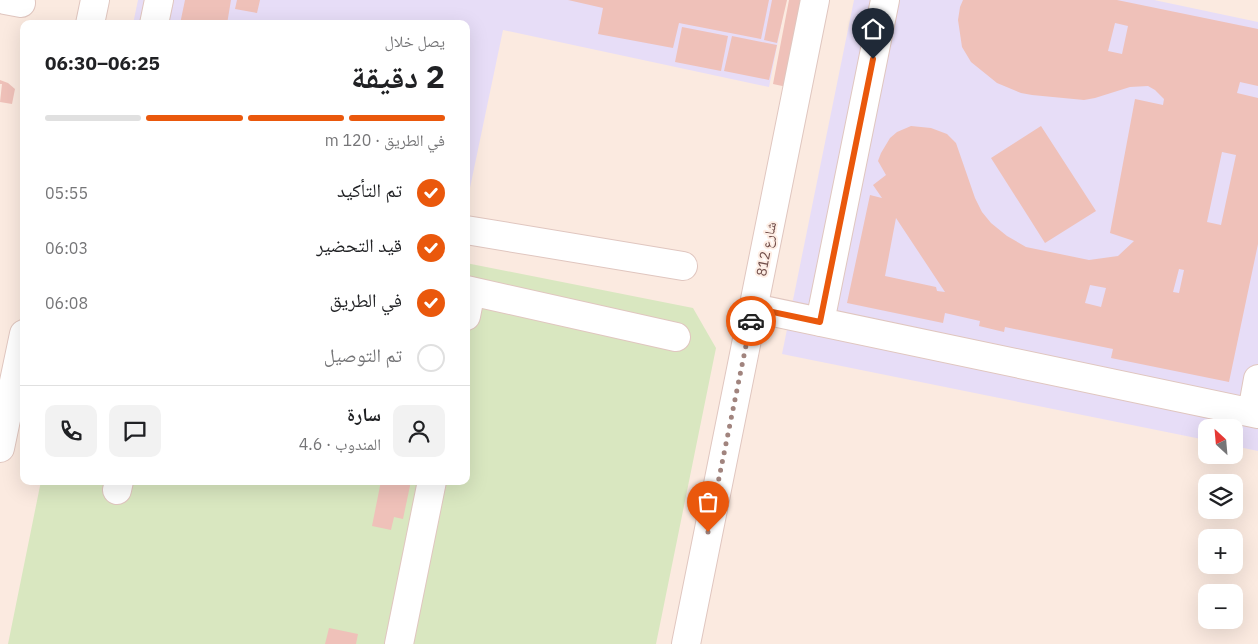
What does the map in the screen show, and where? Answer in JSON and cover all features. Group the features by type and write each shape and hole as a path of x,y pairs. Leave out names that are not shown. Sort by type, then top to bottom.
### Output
{"street":[{"path":"91,20 95,0"},
{"path":"155,20 159,0"},
{"name":"شارع 812","path":"686,644 815,0"},
{"path":"820,322 885,0"},
{"path":"470,231 683,266"},
{"path":"470,299 676,337"},
{"path":"754,308 1255,413 1258,379"},
{"path":"0,448 20,353"},
{"path":"399,644 431,485"}],"shaded area":[{"path":"138,0 786,0 769,87 503,30 470,188 470,20 134,20"},
{"path":"854,0 1154,0 1258,22 1258,451 1243,448 1243,419 1198,419 1198,438 782,354"}],"green space":[{"path":"470,264 693,308 716,348 656,644 8,644 40,485 470,485"}],"building":[{"path":"185,0 231,0 228,20 181,20"},
{"path":"237,0 260,0 257,13 235,9"},
{"path":"568,0 769,0 761,39 679,23 673,48 598,34 603,8"},
{"path":"772,0 787,0 777,43 764,40"},
{"path":"789,0 805,0 787,87 773,84"},
{"path":"963,0 1117,0 1258,29 1258,86 1240,82 1237,93 1258,98 1258,244 1229,382 1111,358 1113,349 1005,327 1004,332 979,326 980,321 945,313 943,323 847,303 870,195 882,198 873,185 886,175 878,161 890,138 897,132 911,126 931,128 947,134 956,143 975,198 982,212 991,223 1007,236 1026,247 1089,260 1118,256 1134,241 1110,233 1135,99 1163,105 1164,99 1148,86 1130,87 1084,100 1021,93 997,83 971,62 962,47 958,20","holes":["1115,23 1128,26 1122,54 1108,51","1222,152 1236,155 1221,225 1207,222","896,218 945,292 937,291 936,287 885,276","1179,269 1184,270 1179,293 1173,292","1090,285 1106,288 1101,307 1085,303"]},
{"path":"682,27 728,36 721,71 675,62"},
{"path":"732,36 777,45 769,80 724,71"},
{"path":"0,80 8,83 15,89 12,104 0,102 2,84 0,84"},
{"path":"1041,126 1096,211 1045,243 991,158"},
{"path":"380,485 410,485 403,519 394,517 391,530 372,526"},
{"path":"329,628 358,634 356,644 325,644"}],"way so far":[{"path":"708,532 751,321"}],"route":[{"path":"751,321 754,308 820,322 873,59"}]}
